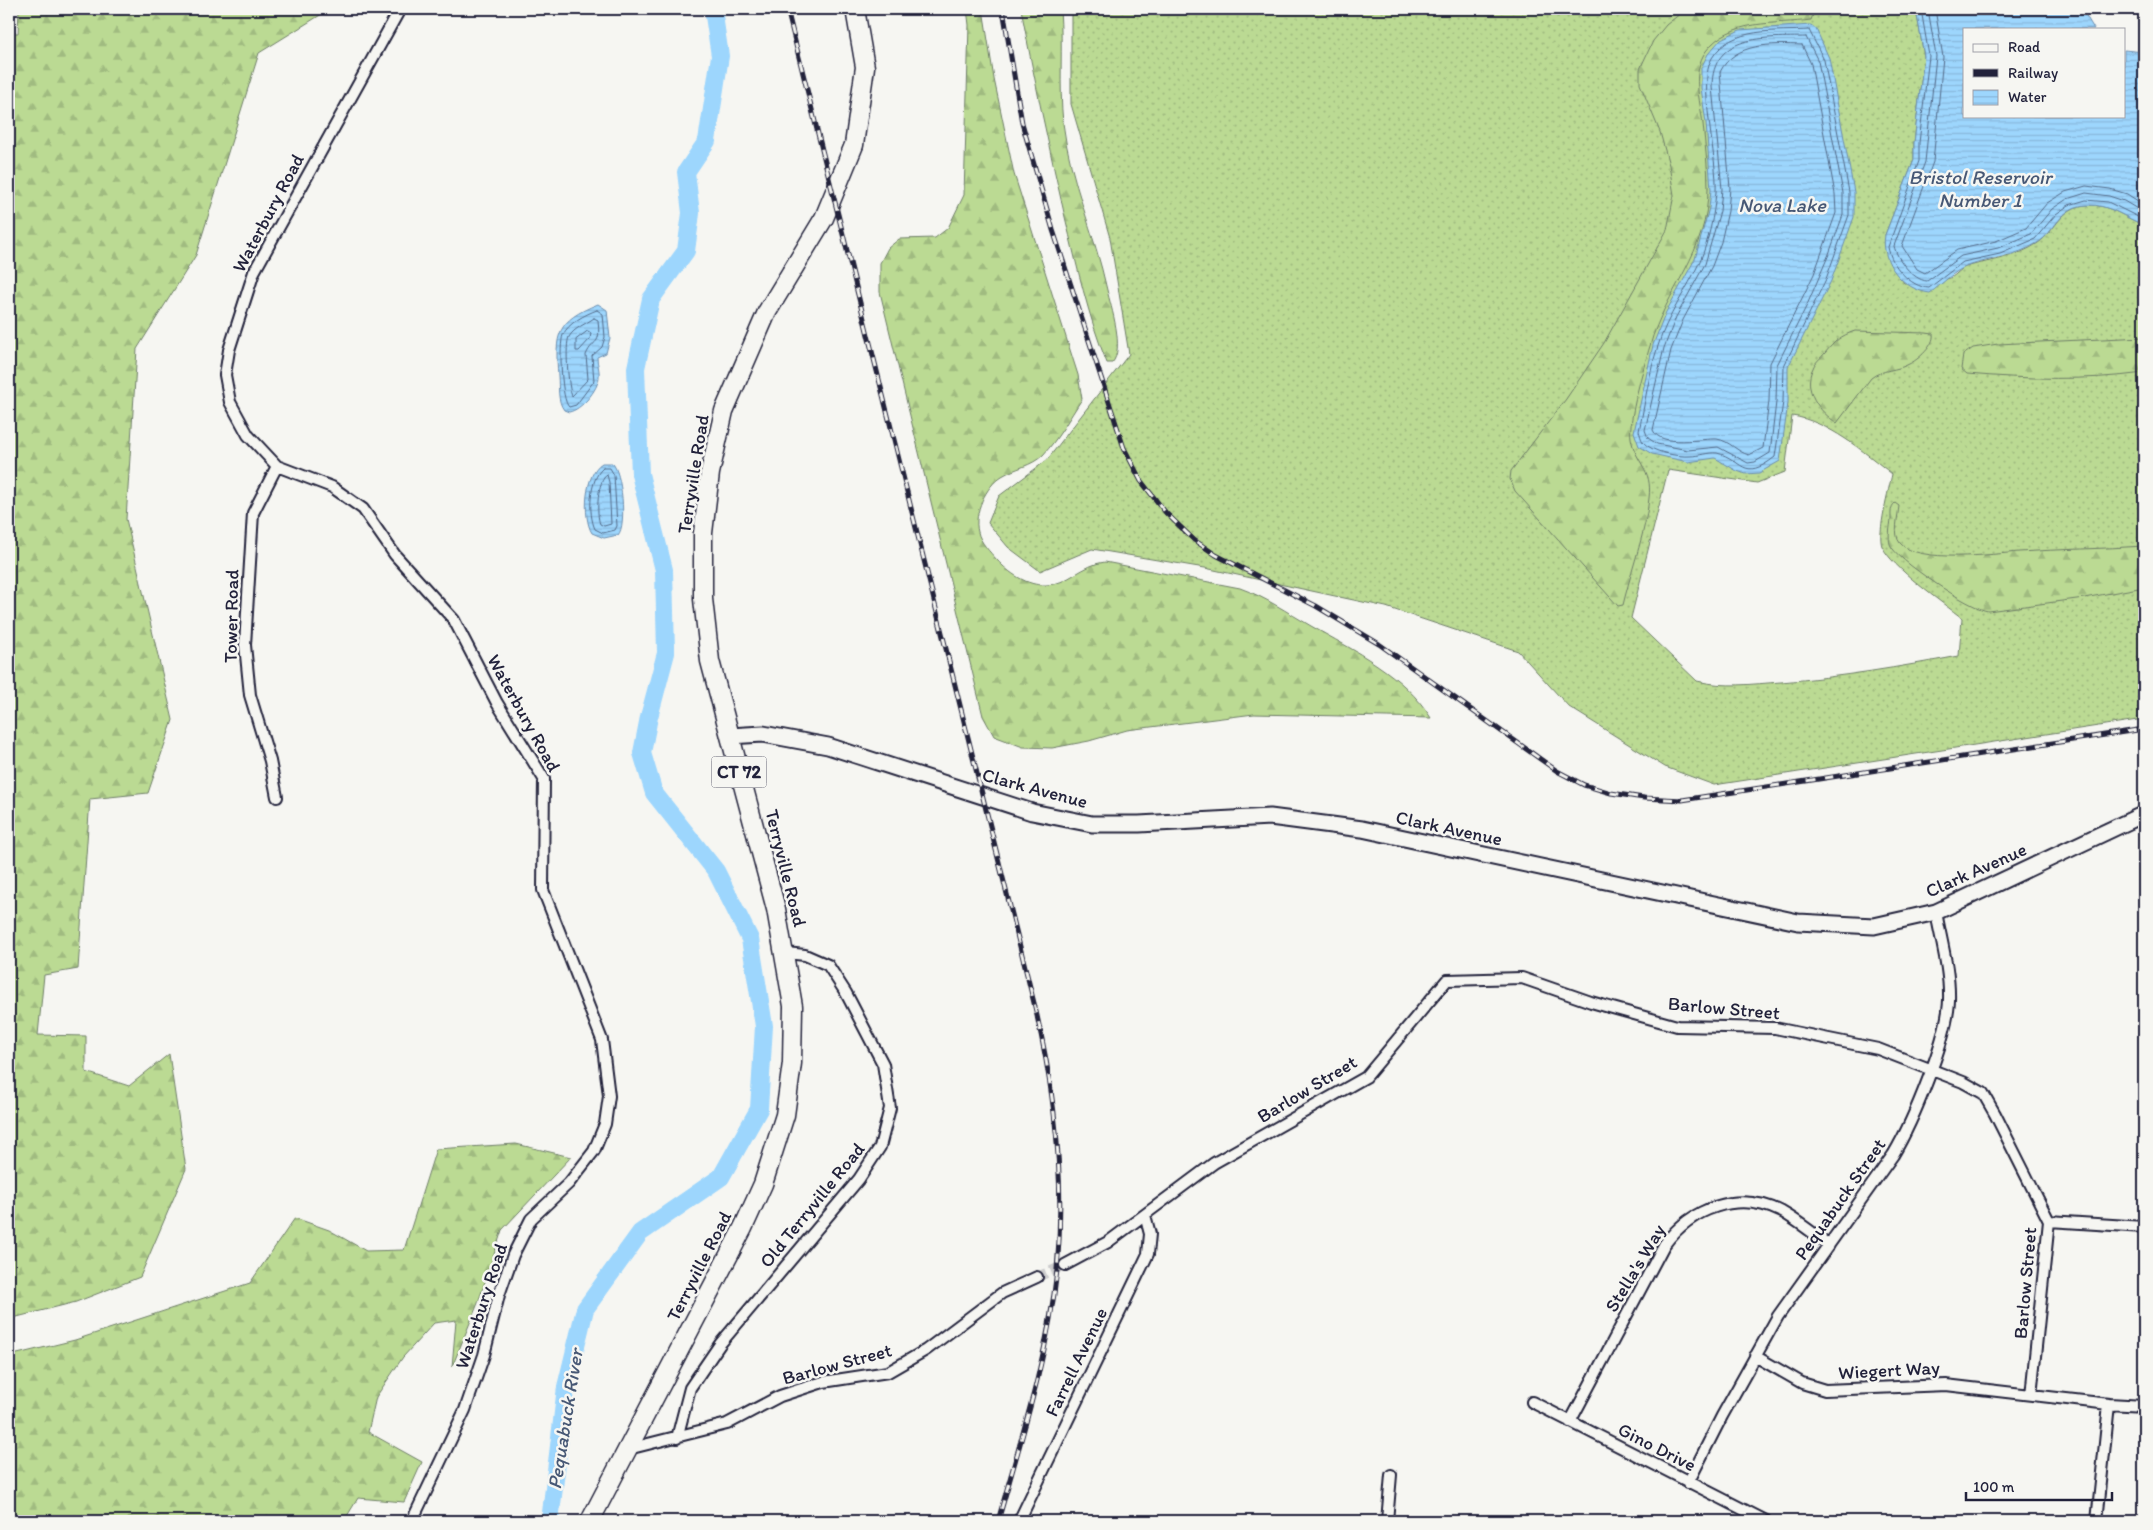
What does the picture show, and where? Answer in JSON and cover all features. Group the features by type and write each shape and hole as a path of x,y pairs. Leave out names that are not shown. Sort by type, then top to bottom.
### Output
{"highway":[{"name":"Terryville Road","path":"590,1521 743,1228 775,1151 785,1115 792,1063 793,1006 786,954 776,909 715,685 704,608 703,533 707,490 724,411 767,312 824,218 854,145 865,67 855,9"}],"main road":[{"name":"Clark Avenue","path":"729,736 763,734 828,746 1032,812 1092,824 1139,824 1270,817 1362,829 1798,922 1874,926 1936,912 2144,814"}],"street":[{"name":"Waterbury Road","path":"400,9 254,272 229,350 225,375 230,402 248,435 277,466 332,487 363,509 395,555 454,620 497,703 544,779 543,890 602,1040 609,1096 605,1124 594,1151 569,1184 531,1219 513,1255 499,1295 484,1355 465,1410 412,1521"},
{"name":"Tower Road","path":"277,466 253,513 245,645 250,696 270,761 277,797"},
{"name":"Pequabuck Street","path":"1688,1483 1722,1416 1778,1316 1899,1146 1944,1030 1949,998 1936,912"},
{"name":"Old Terryville Road","path":"677,1438 690,1388 720,1344 859,1179 880,1147 890,1108 883,1064 846,993 828,965 805,955 786,954"},
{"name":"Barlow Street","path":"1065,1265 1108,1242 1206,1168 1366,1077 1447,980 1522,978 1591,1002 1677,1026 1775,1028 1878,1049 1963,1082 1983,1094 2049,1221 2031,1395"},
{"name":"Stella's Way","path":"1570,1422 1664,1246 1679,1228 1692,1217 1710,1207 1726,1204 1762,1205 1783,1213 1829,1245"},
{"name":"Farrell Avenue","path":"1019,1521 1148,1254 1150,1234 1145,1215"},
{"path":"2049,1221 2144,1227"},
{"name":"Barlow Street","path":"628,1449 728,1424 780,1396 823,1382 879,1374 898,1368 941,1340 1002,1292 1037,1277"},
{"name":"Wiegert Way","path":"1755,1356 1802,1383 1825,1390 1946,1384 2031,1395"},
{"path":"2031,1395 2144,1406"},
{"name":"Gino Drive","path":"1532,1402 1766,1521"},
{"path":"2097,1521 2109,1404"},
{"path":"1387,1521 1391,1475"}],"green space":[{"path":"19,9 330,9 259,53 196,255 137,349 126,519 173,720 148,793 90,799 78,969 44,975 38,1035 86,1036 86,1072 129,1086 169,1054 186,1169 140,1277 76,1302 9,1319 9,33 18,33"},
{"path":"967,9 983,9 994,79 1014,174 1078,375 1082,399 1059,435 1039,459 1002,476 996,480 986,493 977,517 978,532 983,543 1007,570 1025,581 1039,585 1061,582 1089,566 1105,562 1240,588 1276,605 1361,654 1393,676 1420,703 1431,718 1254,714 1127,730 1089,741 1052,748 1023,747 994,736 983,716 880,292 880,263 888,248 899,239 935,238 948,228 964,195 969,25"},
{"path":"1021,9 1060,9 1061,94 1066,145 1114,317 1117,348 1116,357 1112,363 1107,363 1100,345 1079,272 1047,139"},
{"path":"1071,9 1916,9 1924,56 1914,143 1914,160 1885,235 1896,271 1904,283 1950,278 1966,267 2022,252 2038,243 2065,214 2078,206 2095,205 2103,207 2144,225 2144,719 1714,785 1665,767 1569,707 1518,651 1386,607 1205,568 1092,549 1040,571 1008,547 988,523 999,496 1047,460 1129,354 1110,238 1071,104","holes":["1792,416 1819,424 1845,439 1892,474 1882,521 1882,546 1887,555 1906,574 1962,618 1959,656 1803,680 1739,685 1697,681 1631,618 1668,470 1757,483 1785,472"]},
{"path":"1686,9 1815,9 1811,20 1754,25 1728,33 1716,40 1701,59 1698,86 1707,164 1708,188 1706,211 1694,251 1657,326 1637,393 1632,419 1631,438 1636,454 1646,472 1650,488 1642,535 1623,605 1618,606 1515,491 1510,479 1511,471 1566,399 1604,343 1667,230 1674,195 1669,165 1660,132 1640,84 1640,69 1653,41 1666,25"},
{"path":"1855,331 1926,333 1933,334 1933,338 1925,352 1913,362 1871,378 1837,423 1824,413 1814,399 1811,392 1810,376 1815,364 1838,339"},
{"path":"2144,337 2144,373 2078,378 2033,378 1967,374 1961,369 1963,355 1973,348 1998,344"},
{"path":"1895,503 1899,506 1898,540 1909,549 1922,554 1975,556 2144,546 2144,587 2084,598 1988,611 1979,608 1934,582 1905,561 1895,551 1890,544 1889,535 1891,511"},
{"path":"516,1144 571,1157 502,1230 478,1303 452,1367 456,1320 434,1323 403,1357 376,1397 368,1432 422,1462 404,1502 358,1498 344,1521 9,1521 9,1356 75,1340 250,1283 295,1218 329,1230 366,1251 404,1250 436,1149"}],"water":[{"name":"Bristol Reservoir Number 1","path":"1916,9 2082,9 2093,28 1963,28 1963,118 2126,118 2126,50 2144,52 2144,225 2103,207 2095,205 2078,206 2064,215 2049,233 2029,248 1963,268 1930,293 1920,291 1903,280 1890,264 1884,245 1885,235 1914,160 1914,143 1924,56"},
{"name":"Nova Lake","path":"1811,25 1816,29 1829,58 1854,192 1854,217 1831,281 1788,367 1788,403 1780,461 1759,473 1746,474 1715,458 1688,462 1652,454 1639,446 1634,432 1653,345 1666,312 1695,259 1709,208 1711,190 1706,123 1701,88 1701,68 1708,54 1721,39 1740,30"},
{"path":"598,304 607,310 610,338 606,353 597,357 599,377 596,388 579,408 569,412 564,410 559,398 558,339 566,323 584,310"},
{"path":"602,463 612,463 615,468 621,487 623,510 621,530 618,535 604,538 592,533 586,506 592,476 596,468"}],"waterway":[{"name":"Pequabuck River","path":"550,1521 566,1387 585,1309 640,1233 721,1177 759,1109 764,1026 750,939 716,871 654,793 642,753 649,717 666,653 664,570 640,474 636,368 651,299 686,251 691,213 686,172 707,141 720,56 713,9"}],"tunnel":[{"path":"1037,1277 1065,1265"}],"railway":[{"path":"787,9 1035,1007 1053,1105 1060,1204 1057,1270 1053,1302 1033,1397 998,1521"},
{"path":"1003,9 1022,123 1053,230 1124,448 1141,481 1166,513 1194,540 1216,555 1316,606 1379,644 1557,771 1584,785 1611,793 1644,798 1682,800 2144,729"}]}
